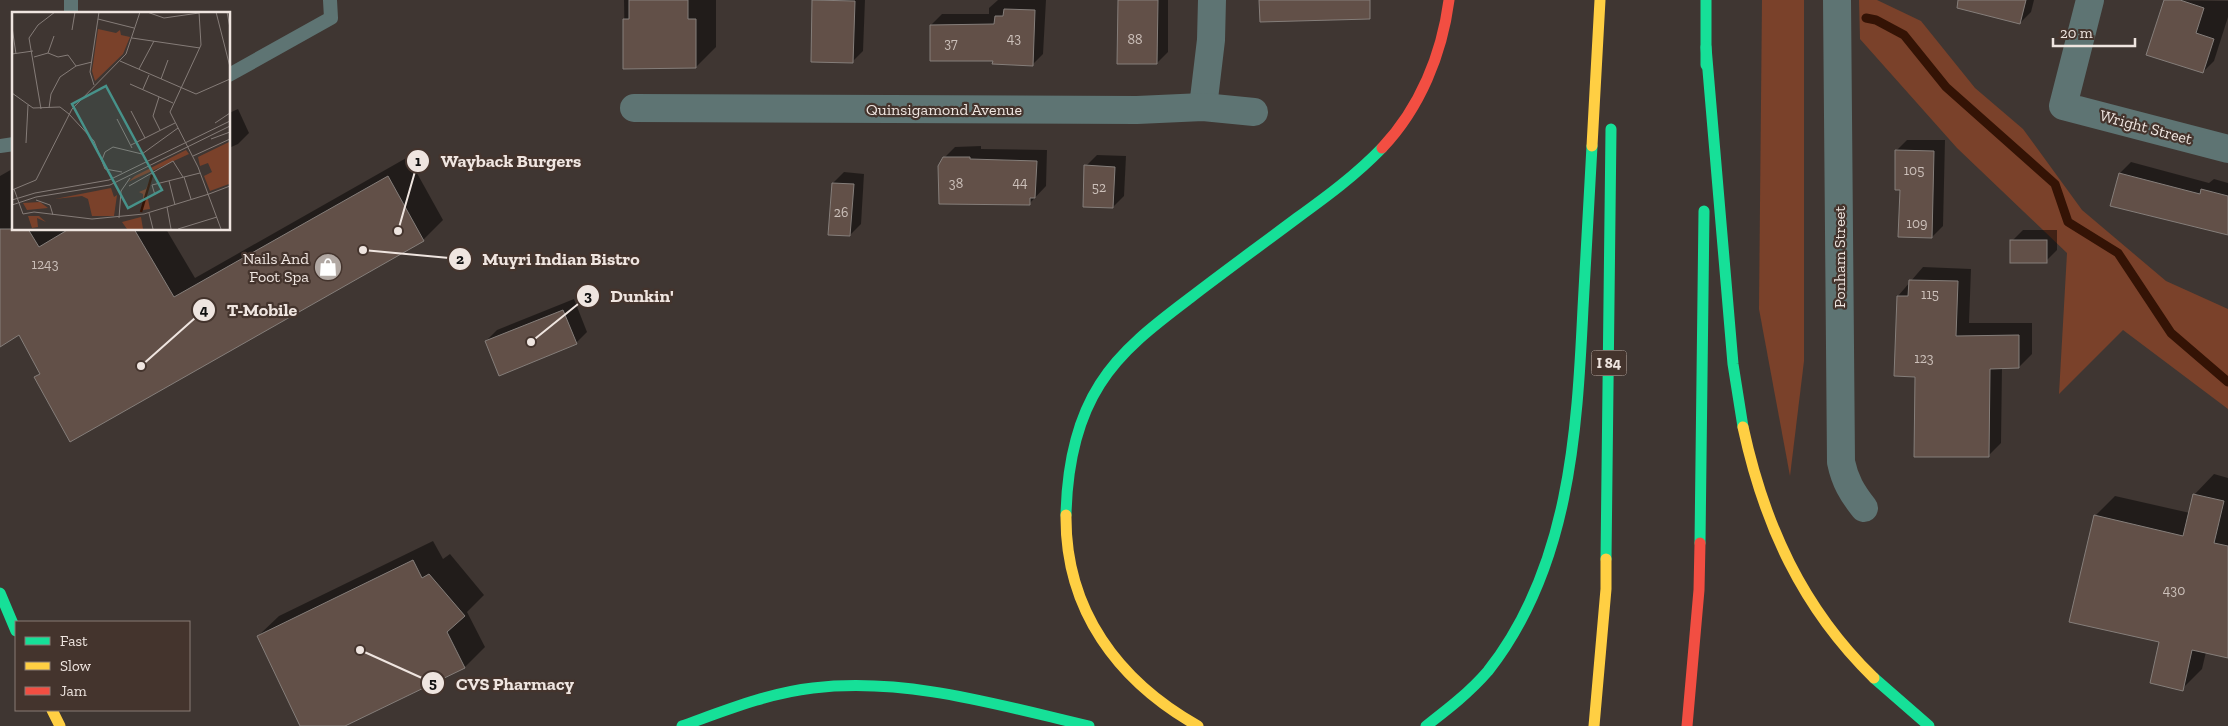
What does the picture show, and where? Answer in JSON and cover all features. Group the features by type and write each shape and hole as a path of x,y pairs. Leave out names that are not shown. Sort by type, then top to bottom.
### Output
{"main road":[{"path":"1198,726 1171,713 1141,690 1118,663 1102,639 1080,597 1069,556 1065,514 1068,474 1078,433 1092,398 1115,363 1144,334 1323,199 1358,171 1386,144 1410,112 1428,76 1441,41 1450,0"},
{"path":"1426,726 1456,703 1489,669 1516,630 1536,589 1554,541 1568,491 1579,391 1600,0"},
{"path":"1705,175 1706,0"},
{"path":"1706,47 1737,390 1752,468 1765,511 1785,557 1801,587 1824,621 1850,654 1880,686 1929,726"},
{"name":"I 84","path":"1594,726 1606,589 1609,479 1611,120"},
{"path":"1687,726 1699,590 1705,194"},
{"path":"0,593 15,629"},
{"path":"682,726 765,699 811,688 854,685 898,688 945,696 1089,726"},
{"path":"52,711 60,726"}],"street":[{"path":"1203,108 1212,40 1212,0"},
{"name":"Ponham Street","path":"1837,0 1841,462 1844,478 1851,493 1864,508"},
{"name":"Wright Street","path":"2090,0 2063,106 2228,149"},
{"name":"Quinsigamond Avenue","path":"634,108 1137,110 1203,108 1254,112"}],"lane":[{"path":"230,74 330,18 330,0"}],"shaded area":[{"path":"1762,0 1804,0 1804,361 1790,476 1759,309"},
{"path":"1859,0 1877,0 1921,21 1975,88 2023,129 2082,210 2166,281 2228,309 2228,409 2123,330 2059,394 2067,253 1957,148 1860,39"}],"building":[{"path":"629,0 688,0 688,19 696,19 696,68 623,69 623,19 629,19"},
{"path":"812,0 855,1 853,63 811,62"},
{"path":"1118,0 1158,0 1157,64 1117,64"},
{"path":"1259,0 1370,0 1370,19 1260,22"},
{"path":"1958,0 2026,0 2020,24 1957,8"},
{"path":"2164,0 2180,0 2204,8 2196,33 2214,39 2203,73 2146,55"},
{"path":"1004,9 1035,10 1033,66 992,64 993,61 930,61 930,25 994,24 995,16 1003,16"},
{"path":"1895,150 1934,151 1932,238 1898,237 1900,190 1895,190"},
{"path":"943,157 1037,161 1035,198 1030,198 1030,205 939,204 938,166"},
{"path":"1084,165 1115,167 1113,208 1083,207"},
{"path":"2119,173 2200,194 2201,189 2228,196 2228,235 2110,206"},
{"path":"388,176 424,241 70,442 34,377 40,374 19,335 0,347 0,229 29,230 39,247 67,230 135,230 174,297"},
{"path":"832,183 854,184 850,236 828,235"},
{"path":"2010,240 2047,240 2047,263 2010,263"},
{"path":"1909,280 1958,281 1956,336 2019,335 2019,368 1990,369 1989,457 1914,457 1915,377 1894,376 1897,296 1908,296"},
{"path":"563,310 577,344 499,376 485,341"},
{"path":"2193,494 2224,501 2214,543 2228,546 2228,658 2192,650 2183,691 2150,683 2159,642 2069,622 2094,515 2183,536"},
{"path":"413,560 422,578 429,574 465,616 447,632 465,668 345,726 300,726 257,636"}],"waterway":[{"path":"1866,18 1876,20 1904,35 1946,87 2055,184 2068,222 2118,253 2171,333 2228,382"}],"traffic: fast":[{"path":"1706,0 1706,65"},
{"path":"1706,47 1733,364 1743,427"},
{"path":"1606,559 1611,129"},
{"path":"1426,726 1451,707 1488,671 1515,631 1536,589 1552,544 1564,498 1572,451 1577,403 1592,146"},
{"path":"1066,515 1068,481 1074,447 1084,415 1100,384 1119,359 1165,317 1330,194 1382,148"},
{"path":"1700,543 1704,211"},
{"path":"0,593 15,629"},
{"path":"1874,678 1929,726"},
{"path":"682,726 746,703 779,694 813,688 848,686 883,686 952,695 1089,726"}],"traffic: slow":[{"path":"1592,146 1600,0"},
{"path":"1743,427 1762,497 1789,563 1826,623 1874,678"},
{"path":"1066,515 1068,549 1075,582 1086,612 1102,639 1121,665 1143,687 1169,708 1198,726"},
{"path":"1594,726 1606,589 1606,559"},
{"path":"52,711 60,726"}],"traffic: jam":[{"path":"1382,148 1408,116 1427,79 1441,40 1449,0"},
{"path":"1687,726 1699,590 1700,543"}],"place":[{"name":"Wayback Burgers","path":"398,231"},
{"name":"Muyri Indian Bistro","path":"363,250"},
{"name":"Nails And Foot Spa","path":"328,267"},
{"name":"Dunkin'","path":"531,342"},
{"name":"T-Mobile","path":"141,366"},
{"name":"CVS Pharmacy","path":"360,650"}]}
